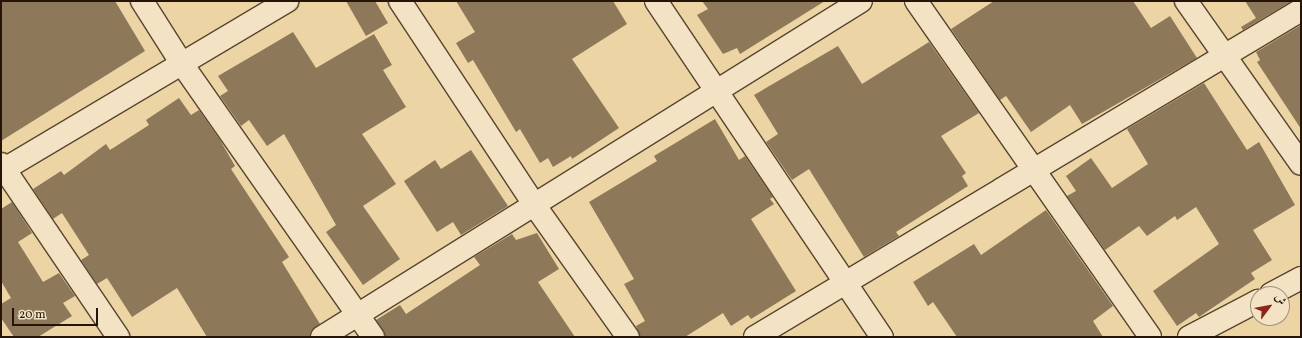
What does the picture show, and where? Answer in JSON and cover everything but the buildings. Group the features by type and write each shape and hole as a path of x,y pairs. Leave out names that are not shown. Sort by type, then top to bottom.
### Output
{"street":[{"path":"142,1 182,64 373,337"},
{"path":"118,337 2,168 182,64 287,1"},
{"path":"400,1 532,203 628,337"},
{"path":"656,1 882,337"},
{"path":"322,337 532,203 861,1"},
{"path":"916,1 1150,337"},
{"path":"1186,1 1224,58 1301,164"},
{"path":"755,337 846,284 1034,169 1224,58 1301,10"},
{"path":"1286,286 1301,278"},
{"path":"1189,337 1250,305"}]}
